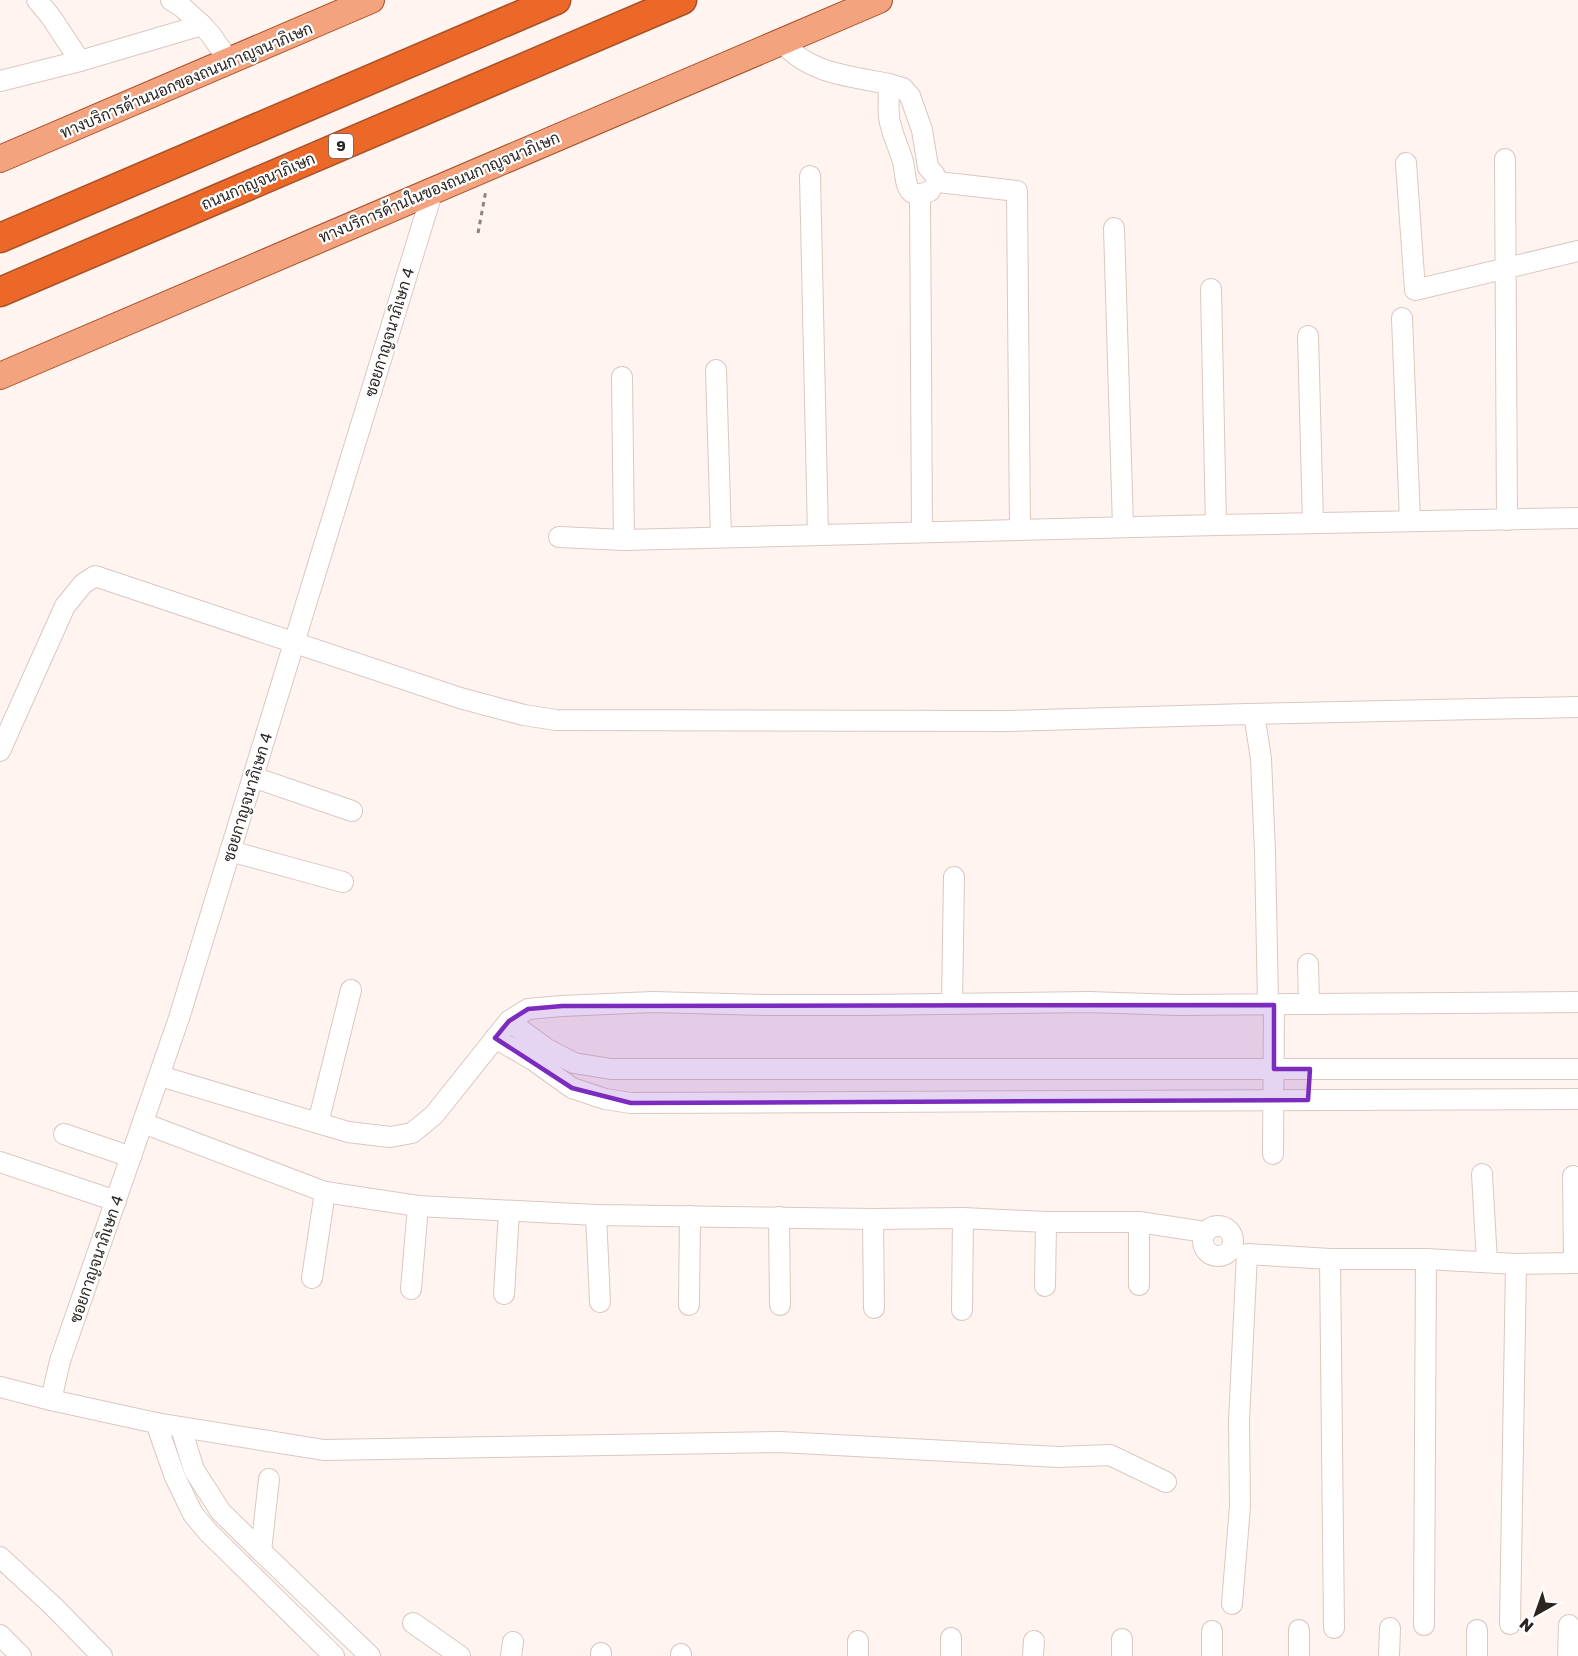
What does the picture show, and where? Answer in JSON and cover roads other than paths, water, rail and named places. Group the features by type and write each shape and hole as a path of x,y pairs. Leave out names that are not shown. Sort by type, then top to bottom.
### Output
{"highway":[{"path":"0,238 556,0"},
{"name":"ถนนกาญจนาภิเษก","path":"0,292 682,0"}],"main road":[{"name":"ทางบริการด้านนอกของถนนกาญจนาภิเษก","path":"0,159 371,0"},
{"name":"ทางบริการด้านในของถนนกาญจนาภิเษก","path":"0,375 879,0"}],"street":[{"path":"37,0 80,61"},
{"path":"171,0 182,7 211,35 229,61"},
{"path":"0,81 202,26"},
{"path":"781,42 792,54 824,71 903,88 910,96 922,130 928,167 938,182"},
{"path":"889,84 889,117 895,142 903,161 906,184 920,195 931,190 938,182"},
{"path":"1505,159 1507,520"},
{"path":"1406,163 1415,291 1578,251"},
{"path":"810,176 818,535"},
{"path":"938,182 1017,191 1020,530"},
{"name":"ซอยกาญจนาภิเษก 4","path":"51,1401 60,1361 179,1018 433,190"},
{"path":"920,195 921,532"},
{"path":"1114,228 1123,527"},
{"path":"1211,289 1216,525"},
{"path":"1402,318 1410,521"},
{"path":"1308,336 1313,523"},
{"path":"716,370 721,537"},
{"path":"622,377 624,540"},
{"path":"559,537 624,540 1578,518"},
{"path":"0,751 65,606 83,584 95,576 460,698 524,715 556,720 1006,721 1578,707"},
{"path":"1248,714 1256,720 1261,759 1274,1069 1273,1154"},
{"path":"253,777 351,811"},
{"path":"230,851 343,882"},
{"path":"952,1004 954,877"},
{"path":"1308,964 1309,1004"},
{"path":"318,1123 351,990"},
{"path":"160,1076 348,1132 390,1137 412,1133 434,1115 509,1021 528,1009 653,1002 777,1005 1089,1002 1177,1005 1578,1002"},
{"path":"509,1021 547,1049 574,1063 611,1069 1578,1069"},
{"path":"495,1038 533,1060 572,1088 605,1100 631,1103 1578,1099"},
{"path":"1308,1100 1310,1069"},
{"path":"143,1124 325,1192 418,1206 596,1215 1139,1222 1205,1232 1204,1247 1209,1253 1217,1256 1239,1252 1330,1259 1426,1259 1516,1264 1576,1263 1573,1176"},
{"path":"64,1134 131,1157"},
{"path":"0,1162 116,1201"},
{"path":"1482,1174 1487,1262"},
{"path":"312,1278 325,1192"},
{"path":"411,1289 418,1206"},
{"path":"504,1294 509,1211"},
{"path":"596,1215 600,1302"},
{"path":"689,1305 690,1216"},
{"path":"779,1217 780,1305"},
{"path":"873,1218 874,1308"},
{"path":"962,1310 963,1218"},
{"path":"1045,1286 1046,1222"},
{"path":"1139,1222 1139,1285"},
{"path":"1232,1604 1240,1506 1239,1252"},
{"path":"1330,1259 1334,1628"},
{"path":"1424,1625 1426,1259"},
{"path":"1510,1624 1516,1264"},
{"path":"0,1387 51,1401 181,1428 324,1450 780,1442 1058,1457 1110,1455 1166,1482"},
{"path":"156,1423 175,1477 193,1514 208,1532 334,1656"},
{"path":"181,1428 194,1470 221,1512 370,1656"},
{"path":"261,1551 269,1479"},
{"path":"0,1557 102,1656"},
{"path":"413,1623 460,1656"},
{"path":"1568,1656 1569,1625"},
{"path":"1389,1656 1390,1628"},
{"path":"1299,1630 1299,1656"},
{"path":"1477,1630 1477,1656"},
{"path":"1212,1631 1212,1656"},
{"path":"0,1635 21,1656"}]}
